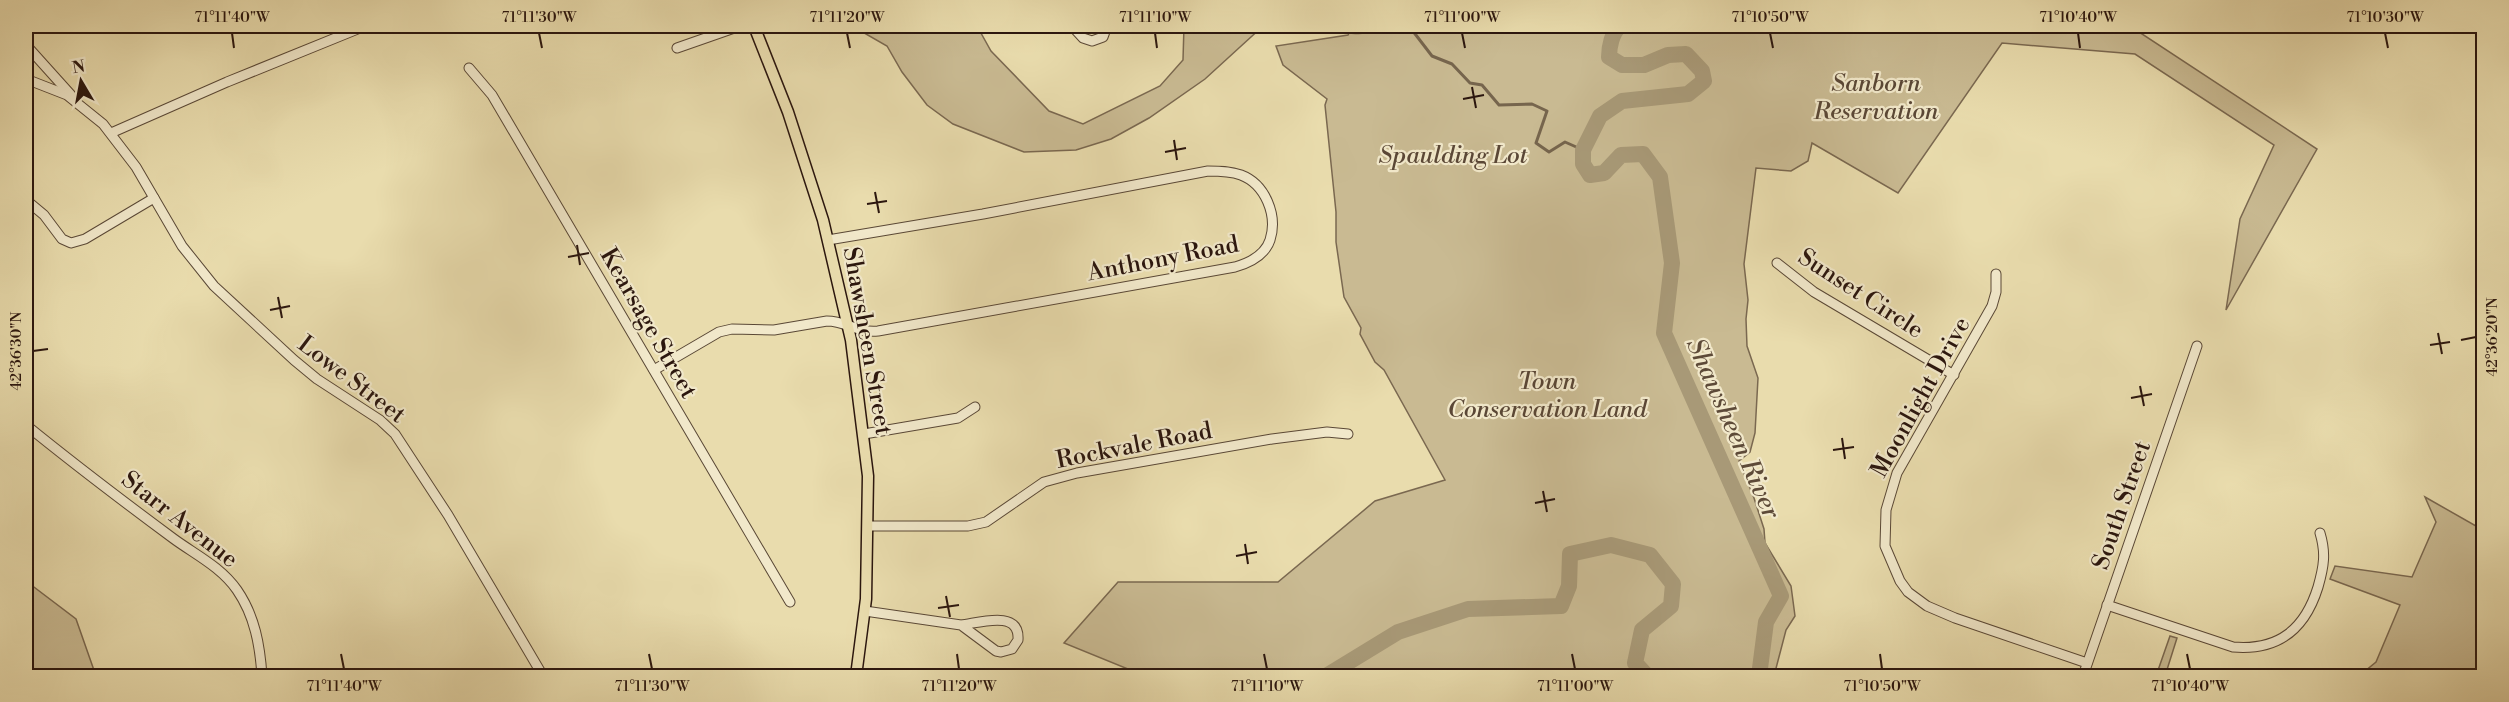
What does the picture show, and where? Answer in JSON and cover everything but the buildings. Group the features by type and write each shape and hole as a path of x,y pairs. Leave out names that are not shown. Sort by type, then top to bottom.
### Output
{"main road":[{"name":"Shawsheen Street","path":"754,26 788,112 828,240 849,328 868,476 865,612 856,676"}],"street":[{"path":"111,133 227,82 365,26"},
{"path":"677,48 740,26"},
{"path":"1072,26 1083,38 1095,41 1105,34 1107,26"},
{"path":"26,45 77,102"},
{"name":"Kearsage Street","path":"469,68 492,94 790,602"},
{"path":"26,79 54,88 77,102"},
{"name":"Lowe Street","path":"77,102 111,133 193,260 226,297 317,379 380,420 400,440 471,553 543,676"},
{"name":"Anthony Road","path":"654,370 718,332 732,329 774,330 835,321 849,328 867,332 878,331 1245,264 1261,254 1270,241 1271,231 1269,202 1263,192 1242,175 1209,171 983,214 828,240"},
{"path":"26,200 44,215 62,240 69,243 85,239 154,198"},
{"name":"Sunset Circle","path":"1778,263 1814,292 1954,375"},
{"name":"Moonlight Drive","path":"1996,274 1996,292 1992,306 1891,487 1886,510 1884,539 1894,570 1908,592 1933,610 2087,663"},
{"name":"South Street","path":"2083,676 2197,346"},
{"path":"864,434 958,418 975,407"},
{"name":"Starr Avenue","path":"26,425 174,540 216,568 230,581 253,620 260,652 262,676"},
{"name":"Rockvale Road","path":"868,526 968,526 986,522 1044,482 1077,473 1272,439 1327,432 1348,434"},
{"path":"2107,605 2233,647 2252,648 2266,645 2283,638 2297,627 2314,601 2325,561 2320,533"},
{"path":"865,612 961,625 1004,620 1013,624 1017,629 1018,640 1012,649 996,651 961,625"}],"green space":[{"path":"852,26 977,26 991,51 1049,111 1083,124 1160,86 1183,60 1184,26 1263,26 1205,79 1149,118 1111,139 1076,150 1024,152 953,124 927,105 902,72 887,46"},
{"path":"1352,26 2130,26 2317,149 2226,310 2240,219 2274,145 2135,54 2002,43 1898,193 1812,143 1808,161 1791,171 1756,168 1744,264 1748,300 1747,346 1758,378 1755,433 1750,452 1739,461 1764,529 1765,543 1791,586 1795,616 1786,630 1774,676 1616,676 1615,673 1605,676 1145,676 1064,643 1118,582 1278,582 1375,501 1445,480 1384,370 1375,362 1360,334 1361,328 1344,297 1336,242 1336,212 1325,105 1327,99 1283,65 1276,46 1348,35"},
{"path":"2425,497 2483,530 2483,676 2359,676 2376,662 2400,605 2330,579 2335,566 2412,577 2436,522"},
{"path":"26,581 76,619 96,676 26,676"},
{"path":"2170,636 2177,638 2165,676 2156,676"}],"waterway":[{"path":"1328,26 1351,33 1389,26"},
{"path":"1409,26 1432,56 1452,64 1470,83 1482,85 1499,105 1532,104 1547,111 1536,143 1549,152 1565,142 1583,150"},
{"name":"Shawsheen River","path":"1620,26 1612,40 1609,57 1622,65 1644,65 1668,55 1686,54 1702,71 1704,81 1688,94 1622,101 1600,116 1583,150 1583,164 1590,175 1604,173 1621,155 1643,154 1660,177 1672,263 1664,333 1781,596 1766,622 1759,676"},
{"name":"Shawsheen River","path":"1326,676 1398,632 1468,609 1561,606 1569,586 1570,554 1611,545 1650,555 1673,584 1671,606 1642,630 1635,663 1647,676"}],"park label":[{"name":"Sanborn Reservation","path":"1876,97"},
{"name":"Spaulding Lot","path":"1453,155"},
{"name":"Town Conservation Land","path":"1547,395"}]}
